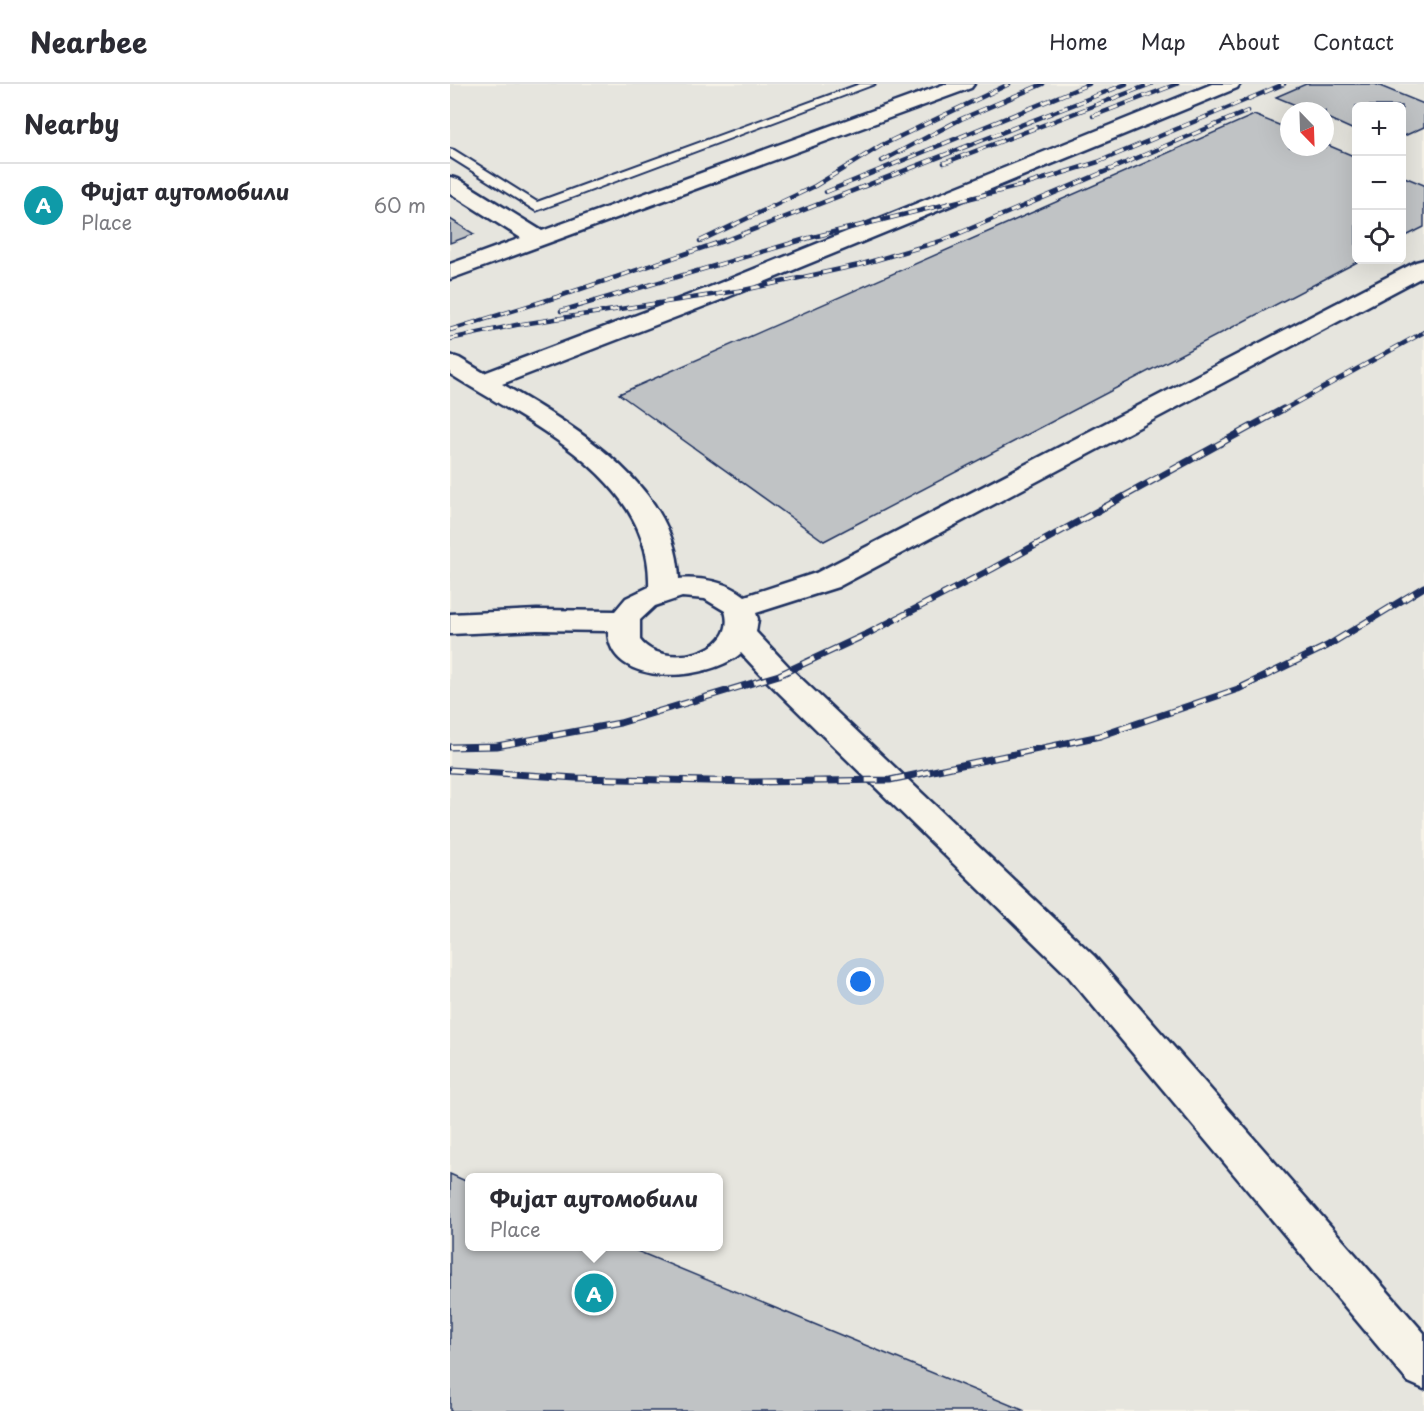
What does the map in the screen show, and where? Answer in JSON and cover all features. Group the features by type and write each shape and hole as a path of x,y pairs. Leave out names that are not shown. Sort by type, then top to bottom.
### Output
{"street":[{"path":"450,272 964,84"},
{"path":"480,384 714,294 1230,84"},
{"path":"450,184 539,239"},
{"path":"1424,267 827,580 740,621 733,645 720,655 685,665 666,665 649,661 635,654 626,644 622,633 624,621 639,603 664,591 682,588 716,592 730,599 740,621 779,675 1081,966 1424,1367"},
{"path":"450,363 480,384 521,405 555,427 624,483 655,536 664,564 664,591"},
{"path":"450,624 537,620 624,621"}],"lane":[{"path":"450,152 536,207 870,84"}],"shaded area":[{"path":"450,84 1424,84 1424,1411 450,1411"}],"building":[{"path":"1306,84 1375,84 1424,104 1424,127 1406,135 1406,102 1352,102 1352,129 1334,121 1334,102 1288,102 1276,97"},
{"path":"1254,115 1280,125 1280,156 1334,156 1334,148 1352,155 1353,264 824,541 619,394"},
{"path":"1406,178 1424,185 1424,227 1406,236"},
{"path":"450,219 474,234 450,243"},
{"path":"450,1174 465,1181 465,1251 637,1251 1025,1411 450,1411"}],"railway":[{"path":"700,241 815,186 882,145 1009,84"},
{"path":"882,161 961,119 1043,84"},
{"path":"826,192 1089,84"},
{"path":"450,330 557,297 732,238 1126,84"},
{"path":"944,163 1151,84"},
{"path":"1093,116 1177,84"},
{"path":"561,311 809,238 1024,185 1098,162 1284,84"},
{"path":"450,339 516,325 744,290 859,265 941,241 1248,111"},
{"path":"1281,411 1424,332"},
{"path":"450,747 497,746 620,723 779,675 867,634 992,569 1283,409"},
{"path":"450,770 576,778 752,782 890,780 1100,736 1238,689 1327,646 1424,587"}],"place":[{"name":"Фијат аутомобили","path":"594,1293"}]}
